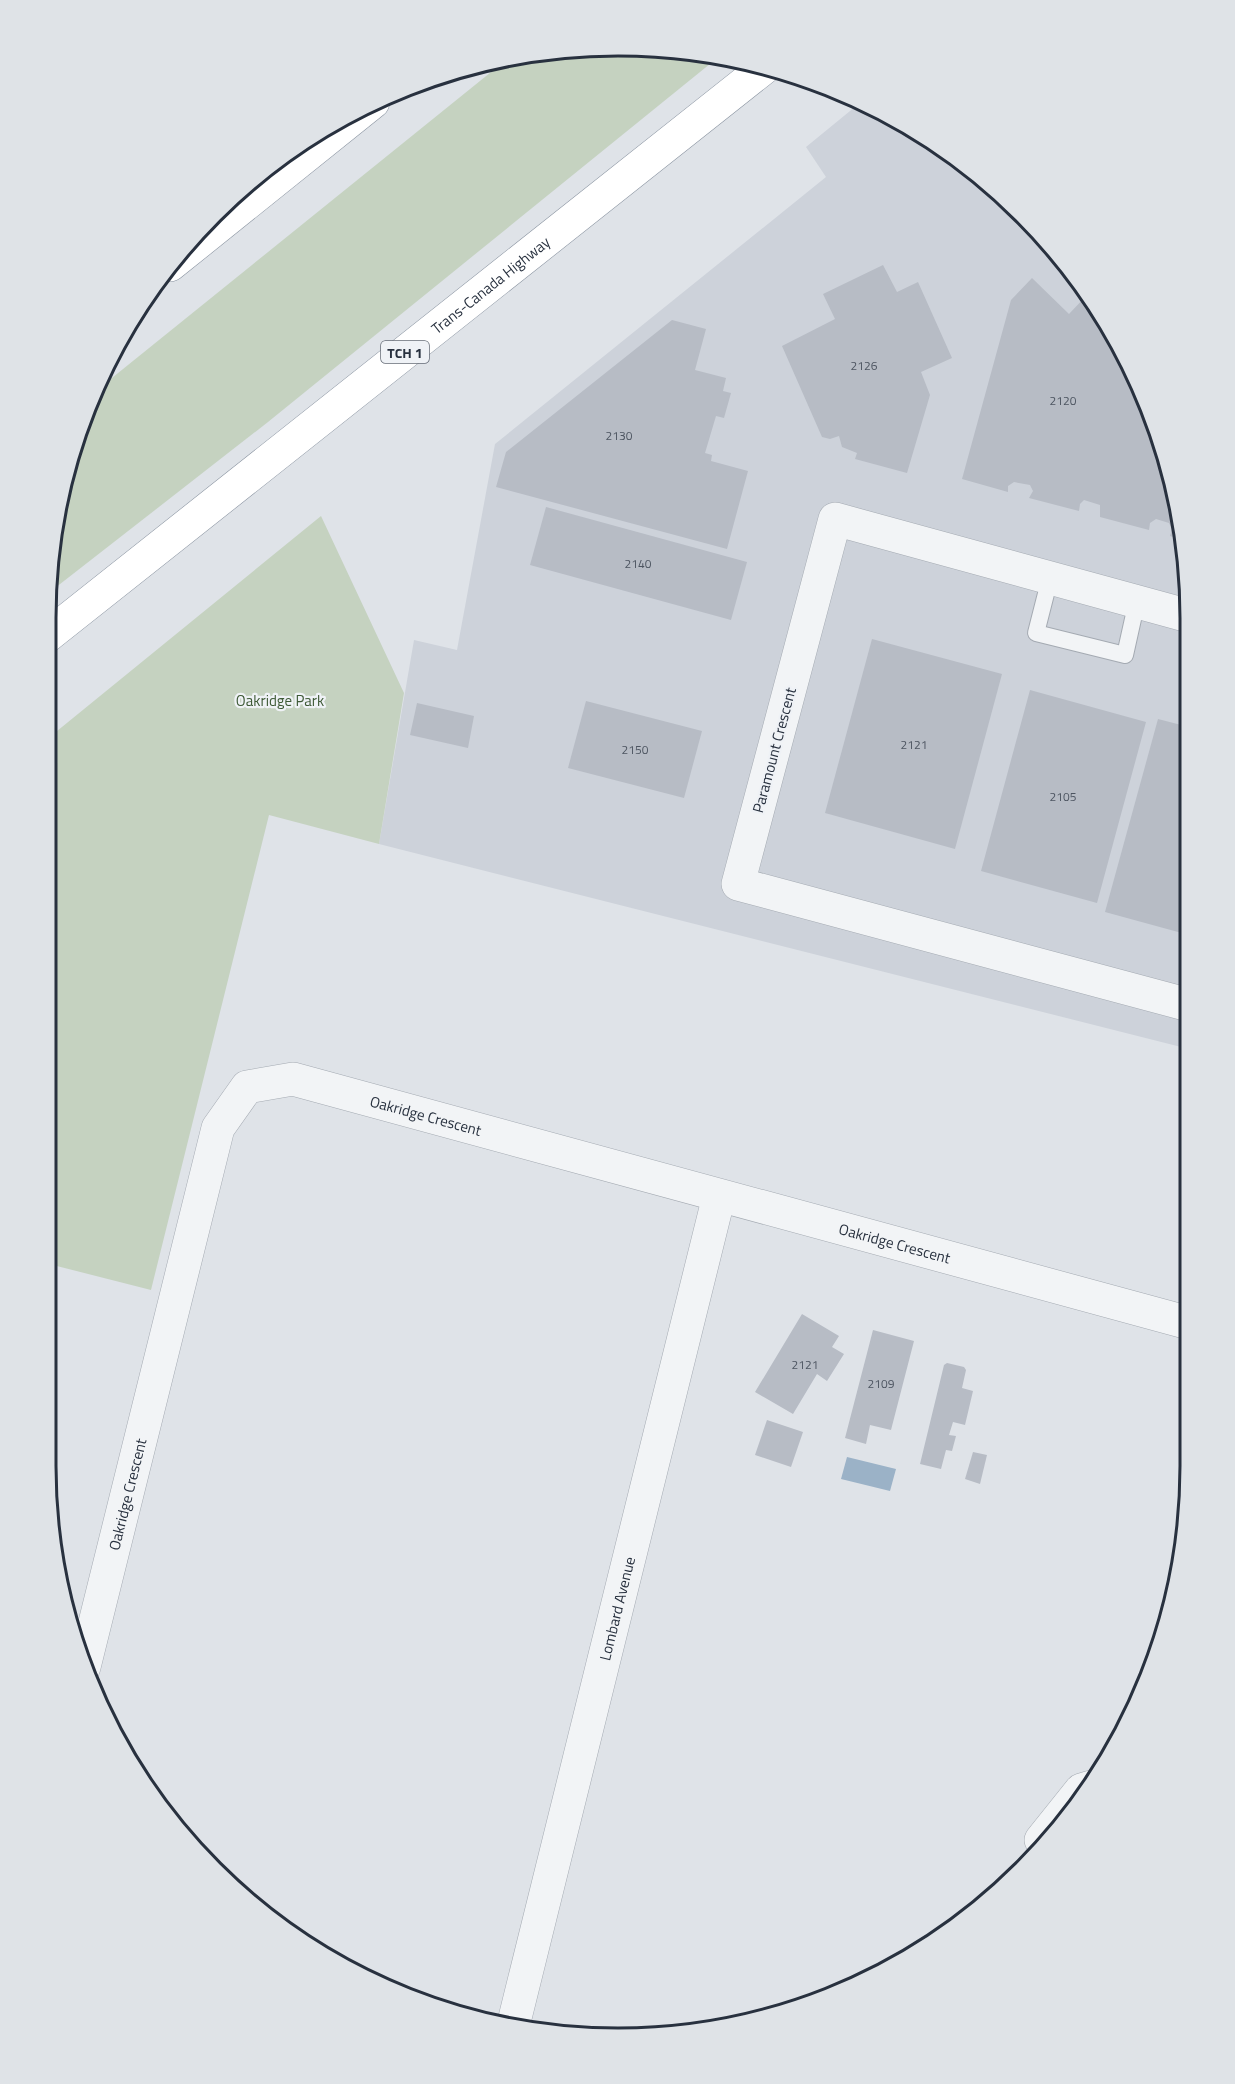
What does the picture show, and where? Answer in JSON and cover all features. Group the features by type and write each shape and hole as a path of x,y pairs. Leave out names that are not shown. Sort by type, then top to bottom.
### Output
{"highway":[{"name":"Trans-Canada Highway","path":"56,629 757,73"},
{"path":"202,239 337,131"}],"street":[{"name":"Paramount Crescent","path":"1180,614 835,519 738,884 1180,1003"},
{"name":"Oakridge Crescent","path":"87,1653 218,1128 247,1087 293,1079 1180,1321"},
{"name":"Lombard Avenue","path":"515,2019 719,1196"}],"lane":[{"path":"1050,578 1036,633 1125,655 1137,602"}],"shaded area":[{"path":"854,108 930,150 960,172 1015,220 1063,275 1085,305 1104,337 1137,402 1150,437 1169,508 1178,581 1180,618 1180,1047 379,844 414,640 457,650 495,444 826,177 806,147"}],"green space":[{"path":"581,57 654,57 711,63 268,422 57,587 66,508 85,437 107,382 494,69 544,60"},
{"name":"Oakridge Park","path":"321,516 404,693 379,844 269,815 151,1290 56,1266 56,732"}],"water":[{"path":"847,1457 896,1469 890,1491 841,1479"}],"building":[{"path":"883,265 897,292 918,282 952,358 921,372 930,395 907,473 855,459 857,453 842,447 839,436 830,439 822,437 782,346 835,319 823,294"},
{"path":"1032,278 1069,314 1082,301 1085,305 1122,369 1137,402 1160,472 1174,537 1170,536 1172,529 1169,523 1156,519 1150,523 1149,530 1100,517 1100,505 1084,500 1080,504 1079,511 1029,498 1033,491 1030,485 1014,482 1008,486 1008,492 962,479 1011,300"},
{"path":"672,320 706,329 695,370 726,378 723,391 731,393 724,418 716,416 705,453 712,455 711,461 748,471 727,549 496,487 506,452"},
{"path":"546,507 747,562 731,620 530,565"},
{"path":"872,639 1002,674 955,849 825,813"},
{"path":"1030,690 1146,722 1097,903 981,871"},
{"path":"586,701 702,731 684,798 568,768"},
{"path":"417,703 474,716 468,748 410,735"},
{"path":"1158,719 1180,725 1180,933 1105,912"},
{"path":"802,1314 839,1336 832,1347 844,1354 827,1381 817,1374 793,1414 755,1392"},
{"path":"873,1330 914,1341 891,1430 870,1425 866,1444 845,1438"},
{"path":"947,1363 964,1367 966,1370 962,1388 973,1391 965,1425 953,1422 949,1435 956,1436 952,1451 946,1450 941,1469 920,1464 944,1365"},
{"path":"767,1420 803,1432 791,1467 755,1455"},
{"path":"973,1452 987,1455 980,1484 965,1479"}]}
